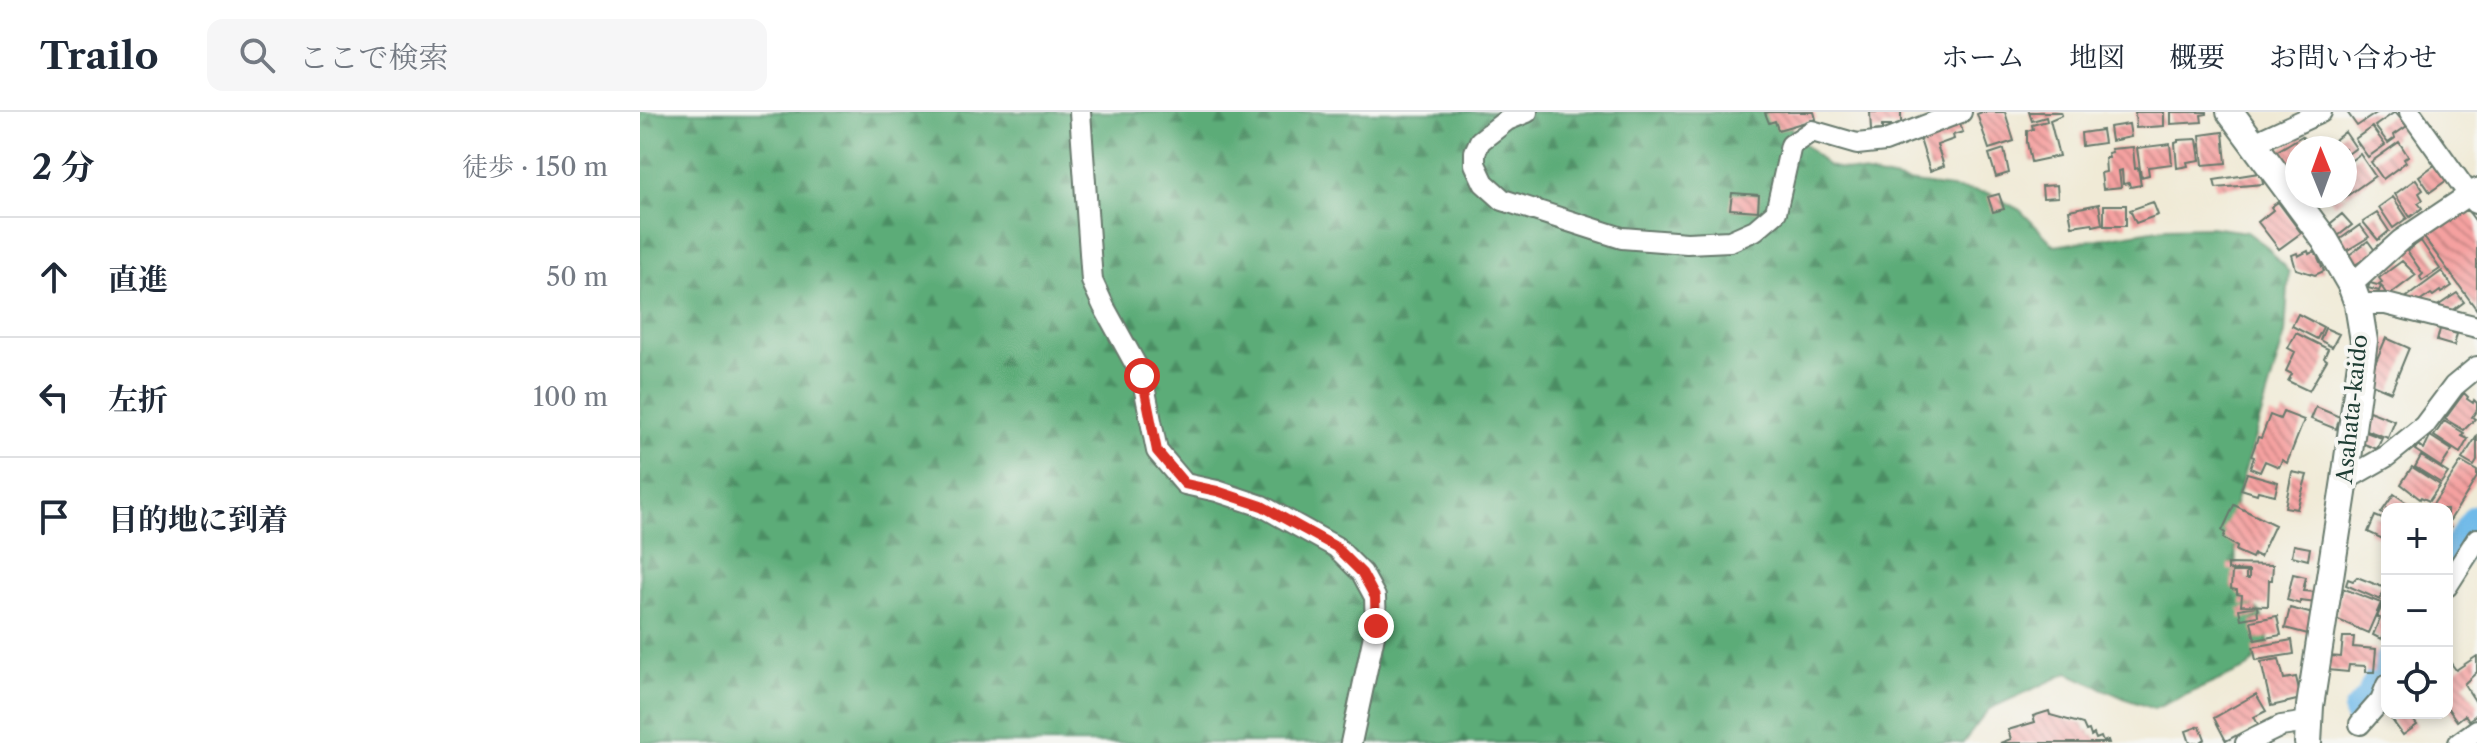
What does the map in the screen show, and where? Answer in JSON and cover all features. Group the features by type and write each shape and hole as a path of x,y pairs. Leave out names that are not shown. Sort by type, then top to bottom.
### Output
{"street":[{"path":"1080,112 1092,281 1142,376 1157,451 1185,484 1262,506 1336,547 1362,573 1375,597 1376,626 1351,743"},
{"path":"1527,112 1507,120 1480,141 1475,152 1475,164 1484,183 1503,200 1622,238 1687,243 1730,241 1755,230 1776,212 1791,145 1812,131 1857,144 1885,141 1961,112"},
{"name":"Asahata-kaido","path":"2230,112 2325,240 2354,294 2364,341 2309,738"},
{"path":"2254,143 2321,112"},
{"path":"2410,112 2474,196 2401,240 2354,294 2477,327"},
{"path":"2345,480 2387,456 2424,426 2454,386 2475,376"},
{"path":"2453,577 2477,539"},
{"path":"2360,724 2381,700"},
{"path":"2246,743 2281,726 2309,738"},
{"path":"2459,743 2477,730"}],"green space":[{"path":"640,112 1787,112 1793,134 1828,166 1907,182 1988,193 2020,210 2055,246 2165,228 2210,227 2247,232 2265,245 2289,272 2285,334 2235,504 2236,581 2262,616 2270,648 2247,668 2154,709 2068,673 1989,709 1963,743 640,743"}],"building":[{"path":"1814,112 1816,119 1778,130 1775,121 1769,123 1765,113"},
{"path":"1870,112 1901,112 1901,126 1882,126 1882,130 1871,131"},
{"path":"2005,112 2014,141 1989,149 1977,114"},
{"path":"2029,112 2061,112 2062,115 2050,120 2059,156 2031,162 2027,131 2033,129 2032,125 2047,121 2046,117 2032,121"},
{"path":"2135,112 2164,112 2164,126 2136,128"},
{"path":"2171,112 2207,114 2201,115 2202,122 2171,124"},
{"path":"2347,112 2378,112 2357,126"},
{"path":"2395,112 2407,126 2388,143 2375,126"},
{"path":"1959,122 1963,132 1937,145 1944,166 1930,171 1918,133"},
{"path":"2129,124 2131,137 2111,141 2109,127"},
{"path":"2372,127 2385,145 2368,157 2357,138"},
{"path":"2102,130 2104,143 2082,146 2081,133"},
{"path":"2223,132 2226,163 2203,165 2200,135"},
{"path":"2197,139 2200,160 2177,168 2175,143 2178,140"},
{"path":"2399,142 2408,156 2404,159 2406,162 2383,179 2371,162"},
{"path":"2170,144 2172,164 2148,167 2149,175 2141,177 2137,148"},
{"path":"2285,146 2285,166 2274,153"},
{"path":"2133,147 2135,169 2138,168 2141,185 2130,187 2129,183 2123,184 2122,170 2119,171 2121,187 2103,189 2101,173 2106,172 2105,158 2109,158 2108,153 2112,152 2111,149"},
{"path":"2004,149 2009,173 1996,177 1989,154"},
{"path":"2360,154 2375,176 2357,189 2357,156"},
{"path":"2436,164 2447,180 2430,192 2419,176"},
{"path":"2259,173 2263,184 2216,188 2214,180"},
{"path":"2416,179 2423,190 2419,193 2423,200 2418,203 2422,208 2410,217 2395,194"},
{"path":"2057,185 2058,197 2043,198 2042,186"},
{"path":"1732,193 1759,195 1758,211 1730,209"},
{"path":"1999,194 2004,209 1993,212 1988,197"},
{"path":"2393,197 2407,218 2393,228 2379,207"},
{"path":"2153,202 2158,215 2136,223 2130,210"},
{"path":"2278,202 2301,233 2279,249 2258,222"},
{"path":"2099,204 2102,224 2072,226 2069,210"},
{"path":"2104,205 2126,205 2126,226 2104,226"},
{"path":"2458,211 2468,211 2477,223 2477,310 2423,236"},
{"path":"2377,213 2389,231 2378,240 2363,222"},
{"path":"2342,214 2352,225 2334,239 2325,228"},
{"path":"2360,225 2369,237 2343,253 2336,242"},
{"path":"2368,241 2376,252 2353,266 2345,258"},
{"path":"2421,241 2440,269 2422,281 2420,277 2423,274 2407,251"},
{"path":"2308,251 2309,254 2315,251 2324,271 2315,275 2296,269 2292,255 2297,253 2298,256"},
{"path":"2402,261 2416,275 2388,296 2379,284 2382,282 2379,278"},
{"path":"2442,271 2452,286 2419,302 2404,299"},
{"path":"2370,283 2381,286 2379,291 2368,288"},
{"path":"2457,293 2464,302 2451,312 2443,310 2439,305"},
{"path":"2298,314 2323,327 2317,339 2292,326"},
{"path":"2325,328 2339,334 2332,347 2320,340"},
{"path":"2440,329 2457,334 2454,346 2437,341"},
{"path":"2296,333 2328,349 2324,358 2327,360 2309,391 2288,381 2292,374 2286,371 2295,352 2288,348"},
{"path":"2386,338 2409,348 2391,392 2367,382"},
{"path":"2464,393 2467,399 2477,403 2477,410 2472,417 2475,419 2464,430 2445,419"},
{"path":"2316,407 2340,417 2336,429 2311,419"},
{"path":"2369,411 2395,421 2388,438 2363,429"},
{"path":"2283,412 2304,420 2287,463 2282,460 2279,467 2265,461 2260,472 2250,468 2258,437 2261,438 2270,415 2280,419"},
{"path":"2444,421 2468,439 2460,453 2434,436"},
{"path":"2363,431 2382,438 2377,449 2359,442"},
{"path":"2430,436 2452,450 2441,467 2415,450 2418,445 2424,449"},
{"path":"2477,436 2477,461 2474,466 2462,459"},
{"path":"2421,456 2448,473 2441,483 2415,467"},
{"path":"2461,462 2477,471 2477,477 2453,515 2453,503 2434,503"},
{"path":"2412,467 2440,485 2429,501 2420,499 2401,484"},
{"path":"2292,472 2307,475 2297,509 2285,507"},
{"path":"2247,473 2278,482 2275,495 2241,489"},
{"path":"2394,494 2407,503 2388,503"},
{"path":"2234,505 2275,525 2260,557 2254,554 2252,558 2236,551 2237,547 2223,538 2225,533 2222,531"},
{"path":"2375,516 2381,518 2381,538 2368,532"},
{"path":"2294,545 2310,548 2308,560 2292,556"},
{"path":"2228,564 2273,565 2268,606 2241,605 2242,595 2231,589 2232,572 2246,572 2246,579 2249,579 2249,571 2228,570"},
{"path":"2293,574 2306,577 2303,591 2317,592 2316,603 2300,601 2300,604 2287,600"},
{"path":"2357,577 2381,586 2380,600 2346,585 2348,579 2353,581"},
{"path":"2342,588 2381,603 2368,633 2336,619"},
{"path":"2257,606 2258,616 2241,619 2239,609"},
{"path":"2290,608 2313,614 2308,634 2285,628"},
{"path":"2381,608 2381,639 2373,635 2380,618 2377,617"},
{"path":"2277,616 2281,635 2255,640 2251,621"},
{"path":"2343,637 2354,637 2353,647 2376,649 2374,672 2366,672 2366,666 2349,665 2348,672 2328,670 2329,656 2341,657"},
{"path":"2292,640 2294,654 2256,660 2253,647"},
{"path":"2477,656 2477,672 2464,684 2477,704 2477,714 2469,720 2465,715 2457,721 2453,715 2453,666 2456,670"},
{"path":"2279,659 2284,679 2296,677 2301,699 2271,706 2261,662"},
{"path":"2256,694 2266,711 2254,717 2258,724 2226,741 2214,718"},
{"path":"2049,711 2050,715 2083,724 2091,736 2094,734 2096,739 2101,737 2103,742 2108,740 2109,743 2000,743 2011,739 2008,730 2035,722 2033,716"},
{"path":"2391,719 2412,719 2417,725 2403,735"},
{"path":"2200,726 2205,739 2190,743 2186,731"}],"waterway":[{"path":"2453,557 2477,520"},
{"path":"2359,712 2372,697 2381,678"}],"route":[{"path":"1142,376 1157,451 1185,484 1262,506 1336,547 1362,573 1375,597 1376,626"}]}
